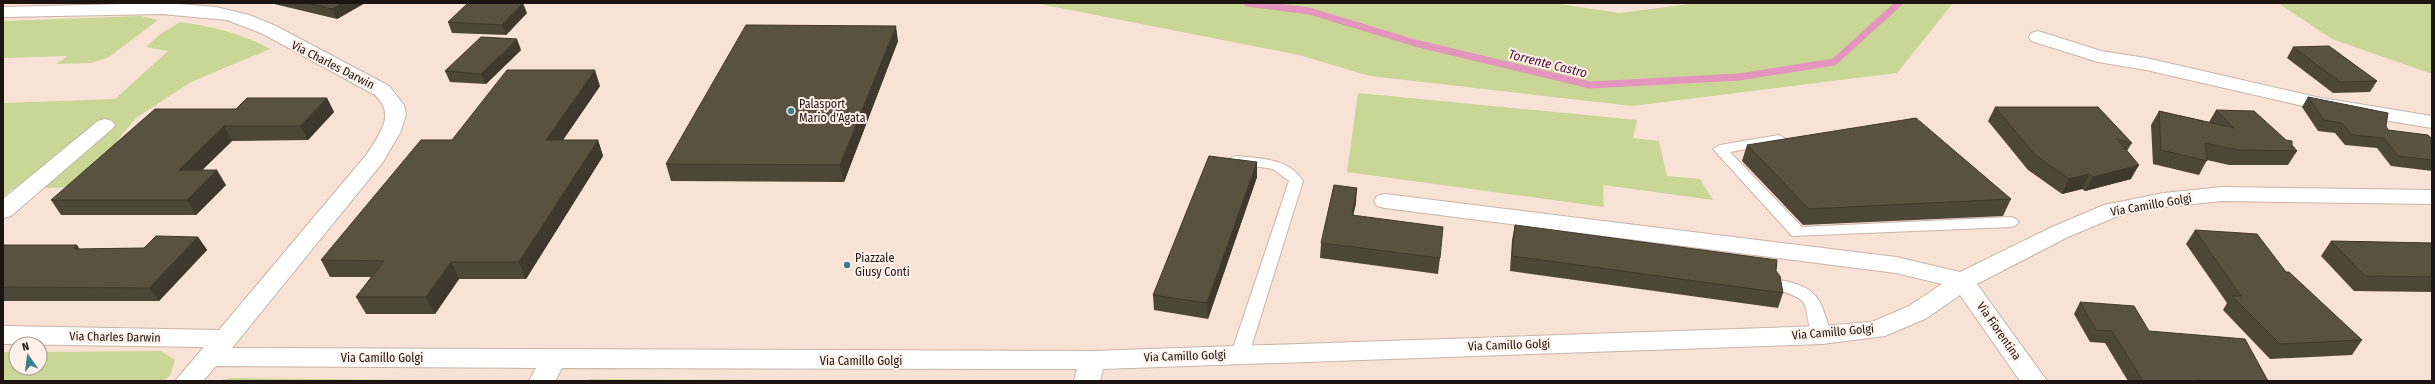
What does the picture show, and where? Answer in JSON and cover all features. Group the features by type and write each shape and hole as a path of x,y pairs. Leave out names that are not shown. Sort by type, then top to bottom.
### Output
{"street":[{"name":"Via Charles Darwin","path":"3,12 157,8 183,9 230,15 264,27 297,47 377,87 392,100 396,113 392,127 375,157 226,339 208,357 188,381"},
{"path":"2038,37 2098,56 2146,64 2316,104 2432,122"},
{"path":"3,211 105,125"},
{"name":"Via Camillo Golgi","path":"208,357 879,361 1089,370 1240,354 1822,335 1876,330 1918,312 1963,281 2060,232 2112,210 2164,200 2222,194 2432,197"},
{"path":"1385,201 1896,265 1963,281"},
{"name":"Via Fiorentina","path":"1963,281 2034,381"},
{"name":"Via Charles Darwin","path":"3,335 226,339"},
{"path":"542,381 555,358"}],"lane":[{"path":"1779,139 1720,149 1798,232 2011,222"},
{"path":"1223,167 1225,162 1236,160 1279,166 1291,171 1296,181 1240,354"},
{"path":"1780,285 1798,288 1812,298 1822,335"}],"green space":[{"path":"1035,3 1553,3 1619,13 1698,3 1953,3 1897,73 1632,106 1370,76 1299,55"},
{"path":"2278,3 2432,3 2432,74 2332,39"},
{"path":"141,16 158,20 109,57 91,63 57,64 67,56 3,58 3,21"},
{"path":"180,22 226,31 259,43 270,49 191,82 136,118 95,168 75,187 12,189 3,197 3,103 115,99 168,51 146,47 159,35"},
{"path":"1358,93 1637,120 1633,138 1659,141 1667,176 1700,179 1713,200 1603,185 1604,207 1347,172"},
{"path":"161,351 175,360 170,376 163,381 3,381 3,352 8,352 8,376 48,376 48,352"},
{"path":"231,378 487,381 215,381"},
{"path":"591,379 961,381 584,381"}],"building":[{"path":"307,3 343,3 332,9"},
{"path":"468,3 523,3 502,25 448,22"},
{"name":"Palasport Mario d'Agata","path":"746,25 896,26 840,165 666,164"},
{"path":"481,37 517,39 481,74 445,71"},
{"path":"2329,46 2377,81 2340,82 2293,47"},
{"path":"507,70 595,70 546,140 598,140 519,262 451,262 426,297 356,297 384,261 321,260 421,140 452,140"},
{"path":"2308,97 2388,113 2386,126 2388,130 2428,135 2432,139 2432,160 2398,156 2384,138 2352,135 2342,123 2324,120"},
{"path":"247,98 327,98 300,126 224,126 179,170 217,170 187,200 51,200 155,109 236,109"},
{"path":"1995,107 2098,107 2132,143 2117,139 2139,165 2093,177 2089,174 2069,179 2035,155"},
{"path":"2216,110 2254,111 2286,140 2292,141 2292,145 2297,151 2238,150 2205,143 2207,161 2161,150 2159,111 2234,128"},
{"path":"1916,118 2011,199 1809,209 1747,145"},
{"path":"1209,156 1257,162 1207,303 1153,295"},
{"path":"1334,185 1357,188 1352,215 1443,227 1440,258 1321,243"},
{"path":"1515,225 1777,260 1776,271 1780,276 1783,293 1512,256"},
{"path":"2195,230 2257,234 2286,272 2289,272 2362,340 2280,344 2232,296 2241,296"},
{"path":"156,236 198,237 149,288 3,287 3,245 77,245 74,249 144,248"},
{"path":"2331,241 2432,243 2432,277 2365,276"},
{"path":"2080,302 2134,306 2149,331 2245,339 2268,381 2143,381 2112,331 2096,330"}],"waterway":[{"name":"Torrente Castro","path":"1247,3 1309,11 1415,43 1590,85 1739,77 1834,62 1899,3"}],"place":[{"name":"Palasport Mario d'Agata","path":"791,111"},
{"name":"Piazzale Giusy Conti","path":"847,265"}]}
